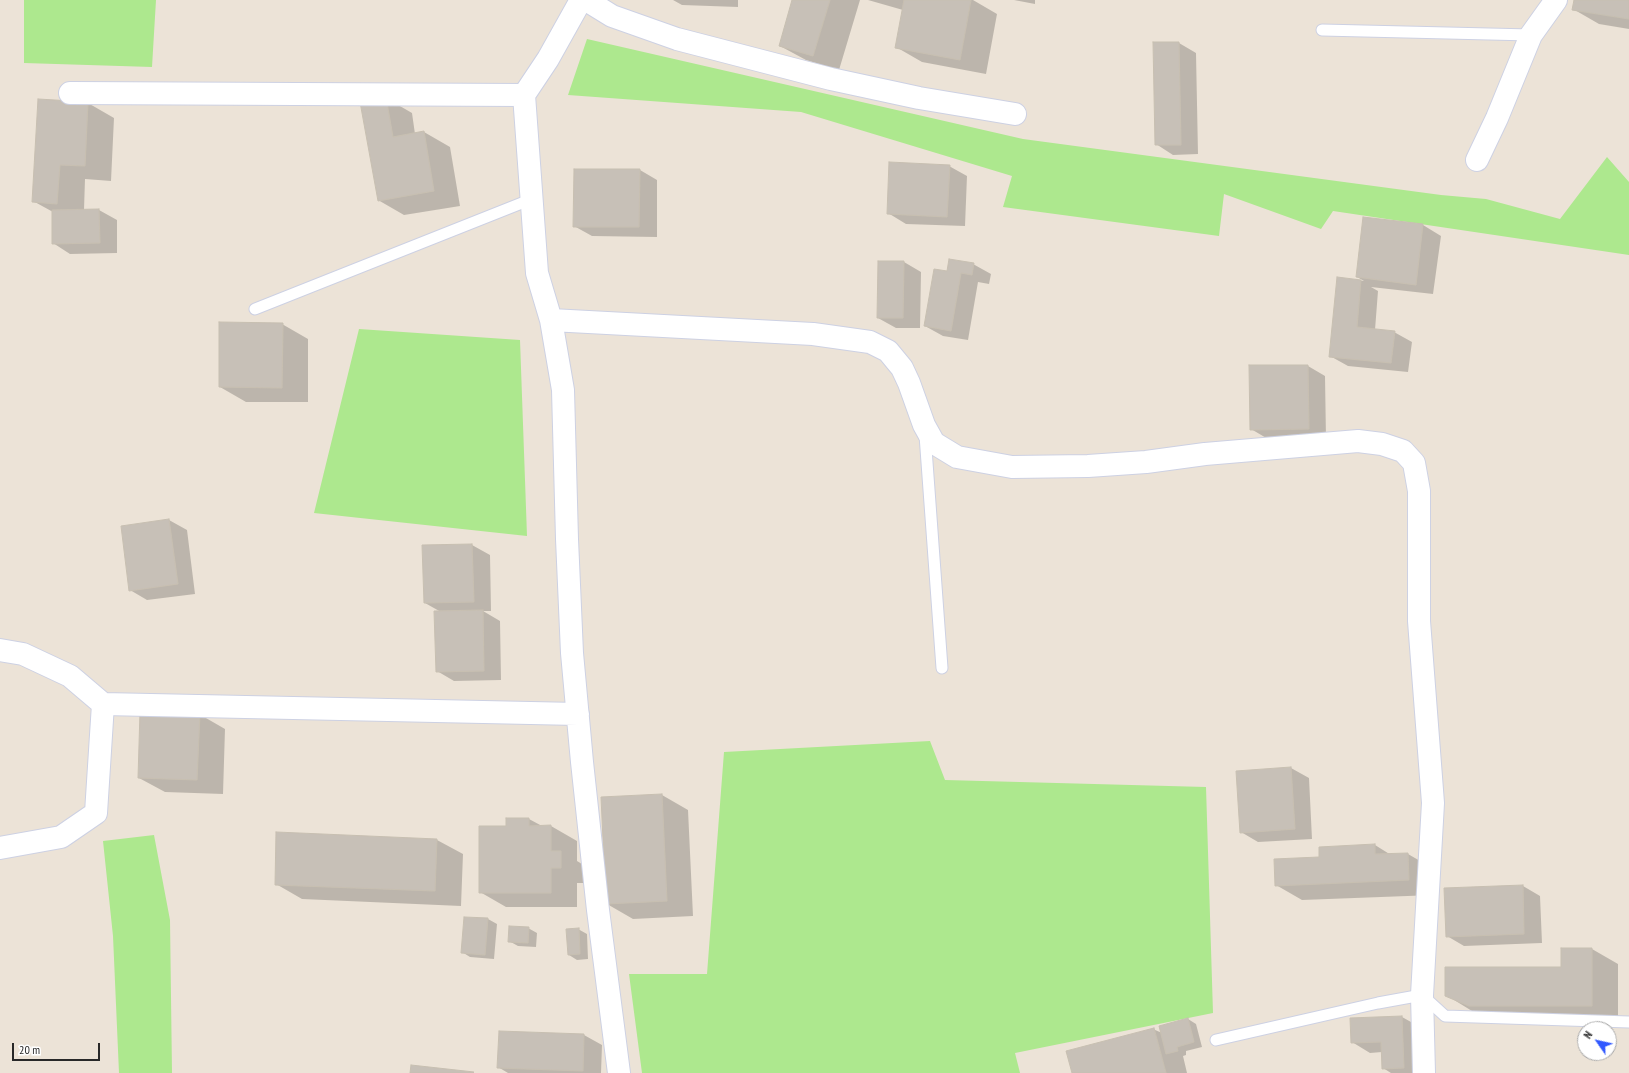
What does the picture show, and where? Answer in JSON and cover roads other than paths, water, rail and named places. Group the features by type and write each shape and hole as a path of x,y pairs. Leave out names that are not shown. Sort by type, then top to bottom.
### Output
{"street":[{"path":"581,0 548,59 524,95 537,273 551,320 563,390 567,547 572,653 597,902 619,1073"},
{"path":"586,0 612,16 677,39 831,78 919,98 1015,114"},
{"path":"1477,160 1497,118 1531,35 1556,0"},
{"path":"70,93 524,95"},
{"path":"551,320 813,334 870,342 888,351 902,368 910,382 924,425 934,443 957,458 1012,467 1088,466 1146,462 1205,454 1358,441 1382,444 1403,451 1414,463 1419,491 1419,621 1433,803 1422,994 1424,1073"},
{"path":"0,650 23,654 70,676 104,704 578,714"},
{"path":"0,848 61,837 96,813 104,704"}],"lane":[{"path":"1322,30 1531,35"},
{"path":"255,309 532,199"},
{"path":"924,425 942,668"},
{"path":"1216,1040 1422,994 1445,1016 1629,1022"}]}
